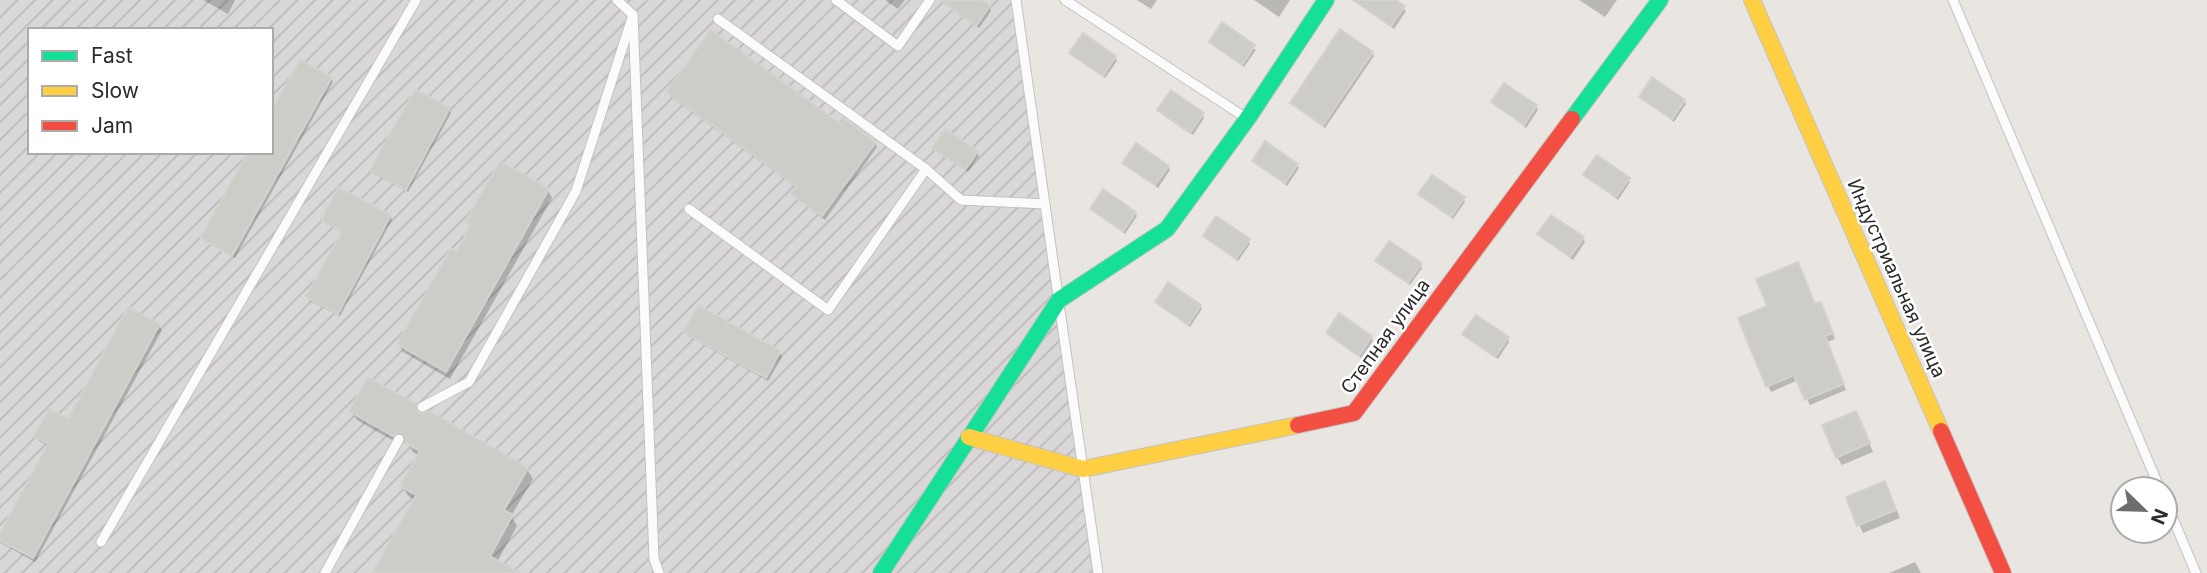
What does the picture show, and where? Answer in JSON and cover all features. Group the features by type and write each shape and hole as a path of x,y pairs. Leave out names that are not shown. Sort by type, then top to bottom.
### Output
{"street":[{"path":"881,573 1059,300 1167,229 1248,118 1326,0"},
{"name":"Степная улица","path":"969,437 1083,469 1354,414 1660,0"},
{"name":"Индустриальная улица","path":"1752,0 2003,573"}],"lane":[{"path":"101,542 416,0"},
{"path":"617,0 633,15 654,559 659,573"},
{"path":"836,0 898,46 930,0"},
{"path":"1016,0 1098,573"},
{"path":"1065,0 1248,118"},
{"path":"1953,0 2154,475"},
{"path":"422,407 469,382 576,191 633,15"},
{"path":"718,19 926,169 961,200 1045,204"},
{"path":"689,209 828,310 926,169"},
{"path":"325,573 400,439"},
{"path":"2179,533 2196,573"}],"shaded area":[{"path":"0,0 1012,0 1095,573 0,573"}],"building":[{"path":"940,0 981,0 990,6 976,26"},
{"path":"1353,0 1396,0 1405,6 1391,26"},
{"path":"1222,22 1255,45 1242,65 1209,42"},
{"path":"1340,29 1373,52 1323,125 1290,103"},
{"path":"711,30 841,124 845,119 876,142 822,216 791,194 796,186 666,92"},
{"path":"1083,33 1116,56 1103,76 1069,53"},
{"path":"300,60 332,77 232,256 200,238 247,154 273,154 273,107"},
{"path":"1652,77 1685,100 1672,119 1639,97"},
{"path":"1504,83 1537,105 1524,125 1491,102"},
{"path":"415,89 450,108 406,190 370,170"},
{"path":"1171,90 1204,113 1190,133 1157,110"},
{"path":"945,129 978,151 965,170 932,148"},
{"path":"1265,141 1298,164 1285,183 1252,161"},
{"path":"1136,143 1169,166 1155,185 1122,163"},
{"path":"1597,155 1630,178 1616,197 1583,175"},
{"path":"500,161 549,189 446,372 397,344 451,248 457,251 471,225 465,222"},
{"path":"1432,175 1465,197 1451,217 1418,194"},
{"path":"338,187 391,215 338,314 306,297 342,231 321,220"},
{"path":"1103,189 1136,212 1123,231 1090,209"},
{"path":"1551,215 1584,237 1570,257 1537,234"},
{"path":"1216,216 1250,239 1236,259 1203,236"},
{"path":"1389,241 1422,263 1408,283 1375,261"},
{"path":"1798,262 1815,304 1821,302 1833,333 1825,336 1844,384 1805,400 1794,375 1766,387 1738,318 1767,306 1756,279"},
{"path":"1168,282 1201,305 1188,325 1155,302"},
{"path":"698,305 781,351 766,378 683,332"},
{"path":"128,307 160,324 33,558 0,541 0,533 48,444 34,436 49,409 68,419"},
{"path":"1339,313 1372,336 1359,356 1326,333"},
{"path":"1476,315 1509,337 1495,357 1462,334"},
{"path":"368,377 416,404 419,413 429,411 528,468 504,510 513,515 490,556 520,573 372,573 416,495 400,486 420,451 405,443 403,433 398,432 393,436 349,411"},
{"path":"1856,411 1870,443 1836,458 1822,425"},
{"path":"1885,481 1896,510 1857,526 1846,497"}],"traffic: fast":[{"path":"881,573 1059,300 1167,229 1248,118 1326,0"},
{"path":"1572,119 1660,0"}],"traffic: slow":[{"path":"1752,0 1941,431"},
{"path":"969,437 1083,469 1298,425"}],"traffic: jam":[{"path":"1298,425 1354,413 1572,119"},
{"path":"1941,431 2003,573"}]}
